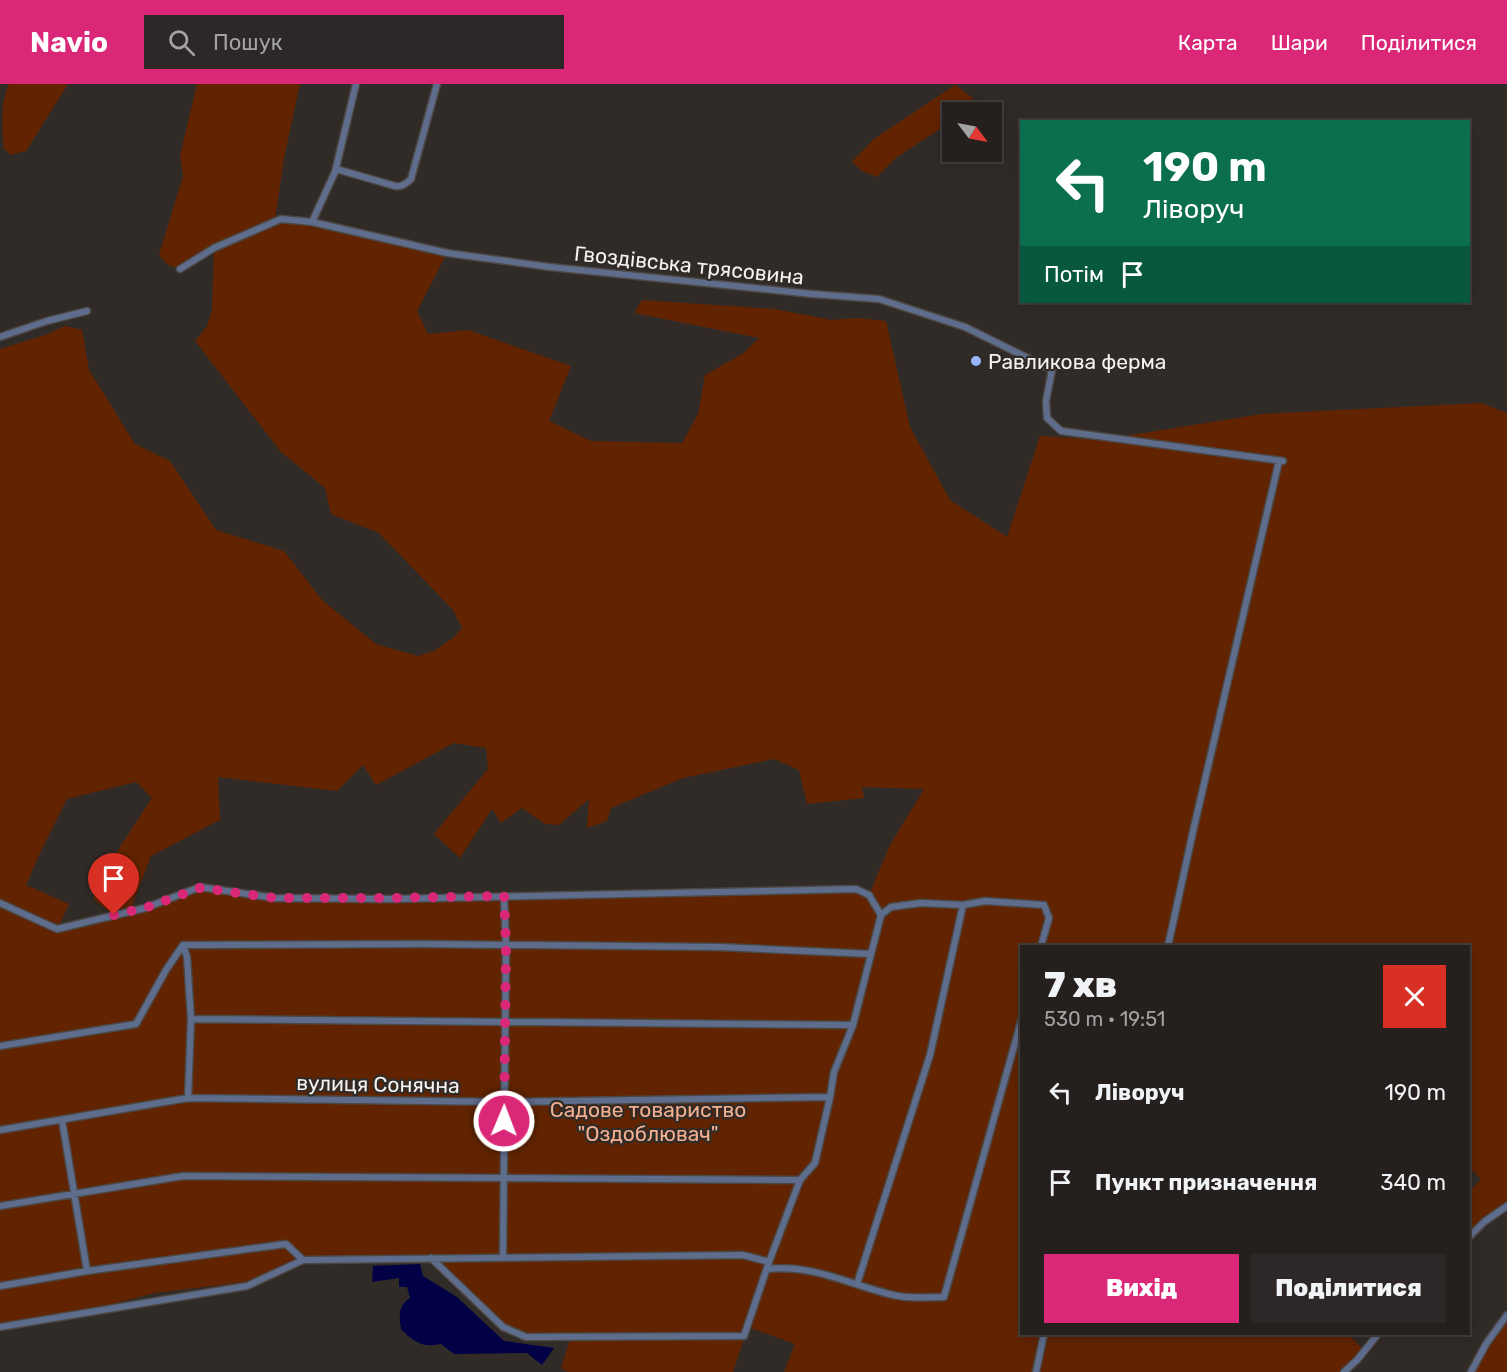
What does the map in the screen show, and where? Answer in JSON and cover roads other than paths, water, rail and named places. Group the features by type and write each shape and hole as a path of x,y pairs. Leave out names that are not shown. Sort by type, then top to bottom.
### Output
{"street":[{"path":"312,222 336,169 356,84"},
{"path":"336,169 395,186 400,187 407,184 411,179 437,84"},
{"name":"Гвоздівська трясовина","path":"180,269 214,248 281,219 312,222 447,253 550,267 879,299 965,327 1052,369 1046,400 1047,418 1061,431 1281,461 1168,945"},
{"path":"0,337 47,321 87,311"},
{"path":"0,903 57,929 145,908 200,888 275,898 392,898 856,889 870,895 880,915 853,1024 834,1072 815,1163 800,1180 744,1336 526,1336 502,1327 431,1258"},
{"path":"503,1257 506,945 504,896"},
{"path":"880,915 891,907 921,903 963,905 985,901 1044,905 1049,918 1041,945"},
{"path":"858,1284 930,1055 963,905"},
{"path":"183,945 720,947 871,954"},
{"path":"183,945 187,957 191,1019 188,1098"},
{"path":"0,1046 136,1024 166,970 183,945"},
{"path":"191,1019 853,1024"},
{"path":"0,1327 247,1286 303,1260 743,1255 778,1268 814,1271 895,1296 944,1297 1020,1025"},
{"name":"вулиця Сонячна","path":"0,1130 188,1098 504,1102 830,1097"},
{"path":"62,1120 87,1271"},
{"path":"0,1206 183,1176 800,1180"},
{"path":"1470,1236 1484,1222 1506,1208"},
{"path":"0,1286 87,1271 286,1244 303,1260"},
{"path":"1471,1372 1486,1344 1507,1315"},
{"path":"1036,1372 1044,1335"},
{"path":"1344,1372 1377,1335"}],"place":[{"name":"Равликова ферма","path":"976,361"}],"park label":[{"name":"Садове товариство \"Оздоблювач\"","path":"648,1121"}]}
